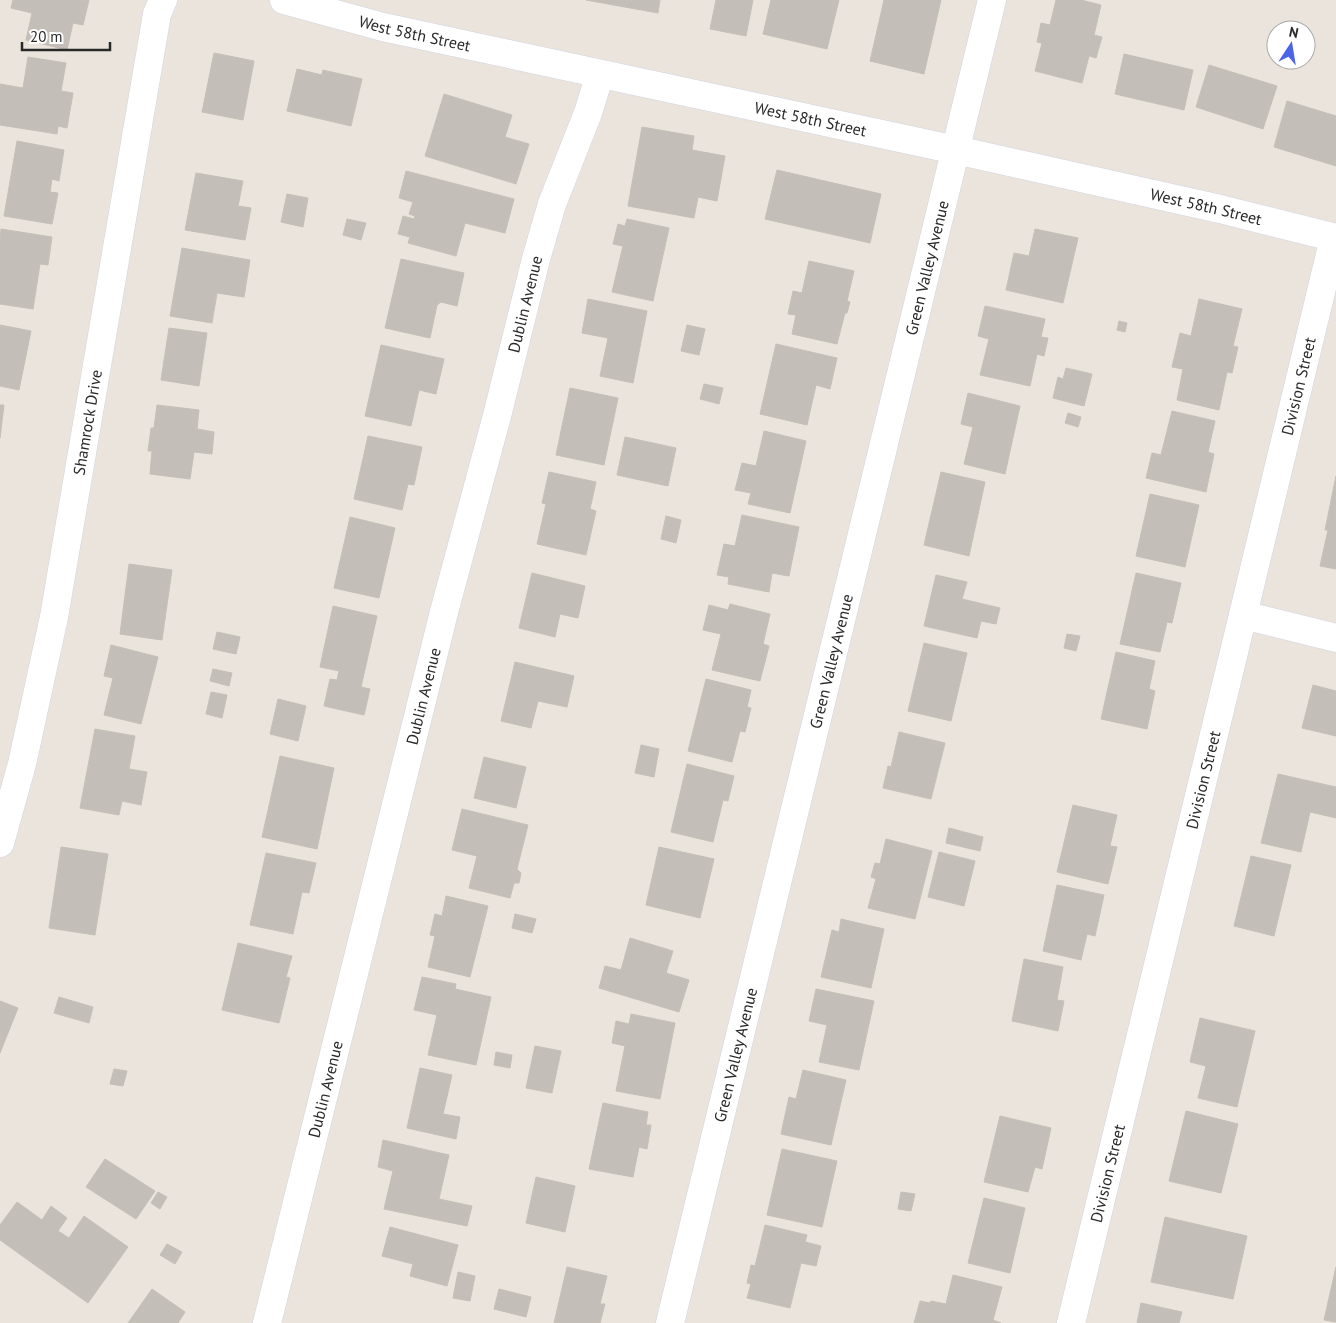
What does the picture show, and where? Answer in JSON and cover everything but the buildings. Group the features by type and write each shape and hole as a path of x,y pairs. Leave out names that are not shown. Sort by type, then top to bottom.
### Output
{"street":[{"name":"Shamrock Drive","path":"0,843 22,764 54,617 155,24 163,0"},
{"name":"West 58th Street","path":"284,0 383,27 956,150 1220,209 1335,238"},
{"name":"Green Valley Avenue","path":"670,1323 992,0"},
{"name":"Dublin Avenue","path":"267,1323 444,612 498,416 536,259 552,204 588,113 600,74"},
{"name":"Division Street","path":"1071,1323 1335,238"},
{"path":"1244,615 1336,638"}]}
